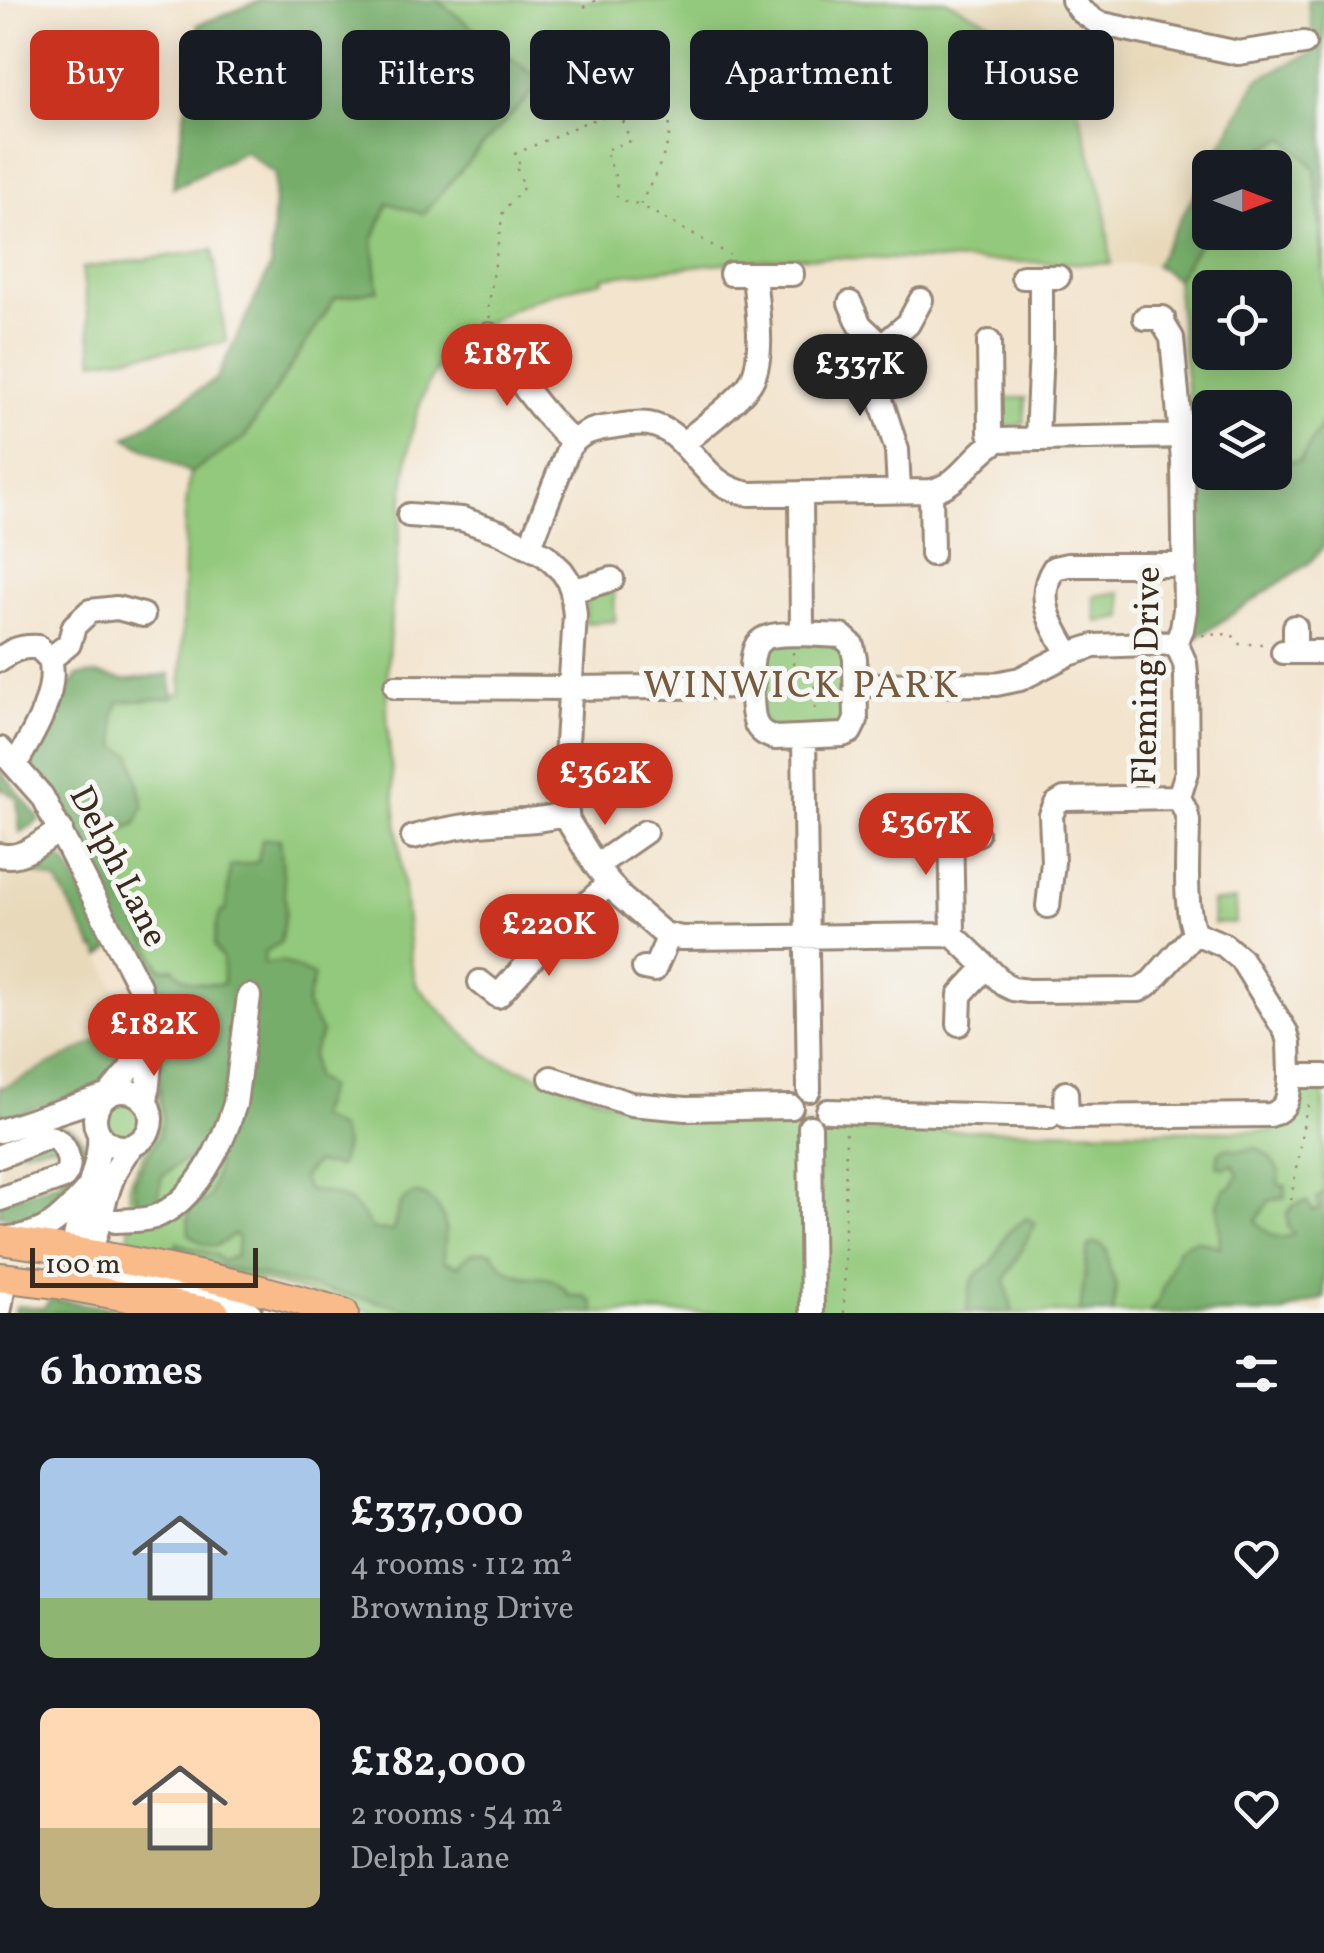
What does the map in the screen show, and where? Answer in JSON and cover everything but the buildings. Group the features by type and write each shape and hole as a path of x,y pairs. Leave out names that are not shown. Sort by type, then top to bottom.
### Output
{"main road":[{"path":"0,1239 82,1258 139,1263 344,1313"},
{"path":"3,1277 215,1313"}],"street":[{"path":"1073,0 1098,24 1231,52 1304,44"},
{"path":"683,444 744,390 754,375 758,350 741,274 792,274"},
{"path":"1037,438 1041,277"},
{"path":"882,346 908,324 921,300"},
{"path":"850,303 860,325 882,346 881,400 897,450 899,491"},
{"name":"Fleming Drive","path":"1145,318 1163,318 1172,338 1184,565 1185,610 1179,636 1186,673 1187,772 1178,796 1188,821 1188,907 1196,933"},
{"path":"490,334 524,390 573,442"},
{"path":"988,342 993,443"},
{"path":"530,546 573,442 596,429 636,423 659,427 683,444 728,489 750,494 931,491 948,486 993,443 1006,439 1180,436"},
{"path":"931,491 932,554"},
{"path":"797,635 802,492"},
{"path":"409,515 462,519 530,546 553,562 568,580 575,632 569,688 566,814 602,875 630,906 669,936 953,936 1005,985 1020,990 1133,991 1151,982 1196,933 1224,945 1240,958 1290,1043 1287,1102 1270,1115 1067,1117 1066,1093"},
{"path":"1069,654 1046,611 1046,583 1054,568 1184,565"},
{"path":"572,591 613,578"},
{"path":"50,659 69,644 74,626 90,612 117,608 143,615"},
{"path":"1295,627 1289,652 1324,652"},
{"path":"797,635 835,635 848,640 855,652 856,720 850,732 838,737 775,738 760,731 754,718 753,655 759,642 771,636 797,635"},
{"path":"856,680 996,684 1032,674 1069,654 1106,644 1179,636"},
{"path":"0,660 26,646 38,647 50,659 54,671 40,724 8,757"},
{"path":"395,687 753,692"},
{"path":"809,1090 810,738"},
{"name":"Delph Lane","path":"8,757 42,796 61,829 139,986 148,1030 146,1103"},
{"path":"1048,906 1053,862 1040,828 1056,804 1064,799 1178,796"},
{"path":"414,837 441,829 544,820 566,814"},
{"path":"953,936 951,827 977,834"},
{"path":"0,855 5,858 21,854 61,829"},
{"path":"489,995 580,908 602,875 646,831"},
{"path":"653,971 669,936"},
{"path":"959,1024 960,995 986,967"},
{"path":"115,1221 163,1213 190,1190 209,1163 235,1104 249,996"},
{"path":"139,1263 119,1239 102,1183 94,1122 99,1103 130,1069 148,1030"},
{"path":"1290,1076 1321,1076"},
{"path":"551,1078 631,1104 791,1108"},
{"path":"809,1090 795,1098 791,1108 799,1124 828,1117 1049,1117"},
{"path":"809,1090 823,1096 828,1117 812,1312"},
{"path":"0,1131 50,1114 107,1095 125,1091 146,1103 150,1128 140,1142 124,1148 110,1144 82,1122 50,1114"},
{"path":"0,1156 53,1137 61,1142 69,1166 64,1177 0,1199"},
{"path":"132,1146 102,1183 76,1231 82,1258 96,1274 230,1303 250,1313"},
{"path":"0,1239 23,1236 56,1223 102,1183"},
{"path":"58,1284 73,1280 82,1258"},
{"path":"0,1308 3,1277"}],"path":[{"path":"584,7 596,0"},
{"path":"490,334 488,310 502,210 524,187 515,164 519,163 516,154 593,120"},
{"path":"623,120 630,140 605,150 616,180 617,198 640,205 730,256 741,274"},
{"path":"640,205 668,142 669,120"},
{"path":"1179,636 1232,634 1238,644 1275,644 1289,652"},
{"path":"794,697 797,635"},
{"path":"810,738 815,675"},
{"path":"794,676 856,680"},
{"path":"753,692 815,696"},
{"path":"1291,1200 1305,1115 1321,1076"},
{"path":"828,1117 844,1313"}],"shaded area":[{"path":"945,0 1307,0 1316,52 1258,79 1219,150 1192,150 1192,198 1155,265 1111,264 1104,201 1065,120 1114,120 1114,30 1006,30"},
{"path":"0,828 31,872 57,881 96,947 120,1006 109,1035 5,1087 0,1087"},
{"path":"49,1134 73,1163 0,1202 0,1153"}],"green space":[{"path":"262,0 437,0 475,30 342,30 342,120 506,120 423,214 388,203 373,240 378,290 335,298 244,438 190,473 126,438 217,378 271,266 275,174 245,151 173,188 183,120 322,120 322,30 197,30 198,25"},
{"path":"437,0 945,0 1006,30 948,30 948,120 1081,120 1104,201 1111,264 801,257 603,277 603,281 540,298 499,316 447,356 424,392 412,434 388,659 389,742 411,963 417,986 492,1059 629,1108 834,1130 1274,1131 1296,1092 1324,1090 1324,1298 1280,1313 375,1313 129,1249 130,1181 157,1128 164,997 80,830 80,701 181,694 185,515 190,473 244,438 335,298 378,290 373,240 388,203 482,146 530,96 530,120 670,120 670,30 530,30 530,74 510,58 510,30 475,30"},
{"path":"1307,0 1324,0 1324,272 1315,168 1285,138 1261,150 1219,150 1258,79 1316,51"},
{"path":"510,57 530,73 530,95 510,116"},
{"path":"1285,138 1315,168 1324,272 1324,421 1299,461 1292,461 1292,390 1192,390 1192,433 1176,279 1195,250 1292,250 1292,150 1261,150"},
{"path":"1192,198 1195,250 1176,279 1155,265"},
{"path":"213,250 226,342 94,361 82,268"},
{"path":"994,398 1026,398 1024,423 994,430"},
{"path":"1324,421 1324,546 1309,563 1195,639 1194,490 1292,490 1292,461 1300,461"},
{"path":"606,591 614,591 615,621 585,623 587,603"},
{"path":"1121,592 1124,618 1097,622 1094,596"},
{"path":"834,641 846,648 846,725 774,731 762,724 760,651 765,645"},
{"path":"95,674 124,680 170,674 173,698 119,702 114,716 117,747 132,755 144,806 136,824 105,837 103,852 161,969 174,968 196,983 223,984 223,961 214,945 217,923 226,910 230,866 258,862 262,839 280,839 286,910 280,943 265,952 263,964 282,961 314,976 306,1005 322,1033 312,1054 314,1077 328,1087 317,1117 340,1130 345,1145 339,1167 315,1163 302,1178 308,1190 347,1200 373,1230 393,1231 403,1201 415,1194 422,1195 433,1202 444,1220 444,1261 458,1266 472,1253 491,1252 517,1275 547,1278 570,1296 585,1296 593,1303 595,1313 427,1313 173,1256 177,1243 216,1255 222,1261 236,1256 238,1238 234,1234 211,1246 189,1234 191,1207 209,1198 218,1164 203,1156 181,1162 162,1176 156,1205 139,1213 134,1181 159,1136 163,1120 157,1016 30,766 54,687 74,682 77,676"},
{"path":"0,770 40,820 20,833 17,799 3,789 0,791"},
{"path":"54,854 66,862 111,948 101,957 57,881 31,872 24,863 37,855"},
{"path":"1235,900 1236,923 1213,924 1212,902"},
{"path":"109,1035 129,1042 121,1067 103,1086 0,1121 0,1087"},
{"path":"123,1102 135,1107 140,1119 135,1131 123,1136 111,1131 106,1119 111,1107"},
{"path":"50,1125 68,1127 79,1134 84,1144 75,1185 59,1210 54,1205 33,1221 0,1215 0,1202 61,1181 64,1143 0,1153 0,1139"},
{"path":"1257,1148 1270,1157 1280,1173 1278,1184 1286,1186 1285,1197 1269,1201 1256,1221 1273,1235 1294,1234 1288,1227 1287,1213 1294,1205 1307,1201 1313,1211 1319,1209 1317,1198 1324,1193 1324,1298 1280,1313 1149,1313 1159,1300 1178,1249 1197,1240 1220,1247 1218,1203 1225,1188 1231,1187 1238,1175 1233,1164 1217,1166 1219,1152"},
{"path":"1027,1218 1036,1223 1005,1280 1013,1313 967,1312 974,1278 991,1265 1008,1232"},
{"path":"1094,1243 1107,1250 1116,1285 1113,1313 1080,1313 1088,1246"},
{"path":"50,1299 145,1313 14,1311 17,1306 44,1308"}],"district":[{"name":"WINWICK PARK","path":"802,687"}]}
